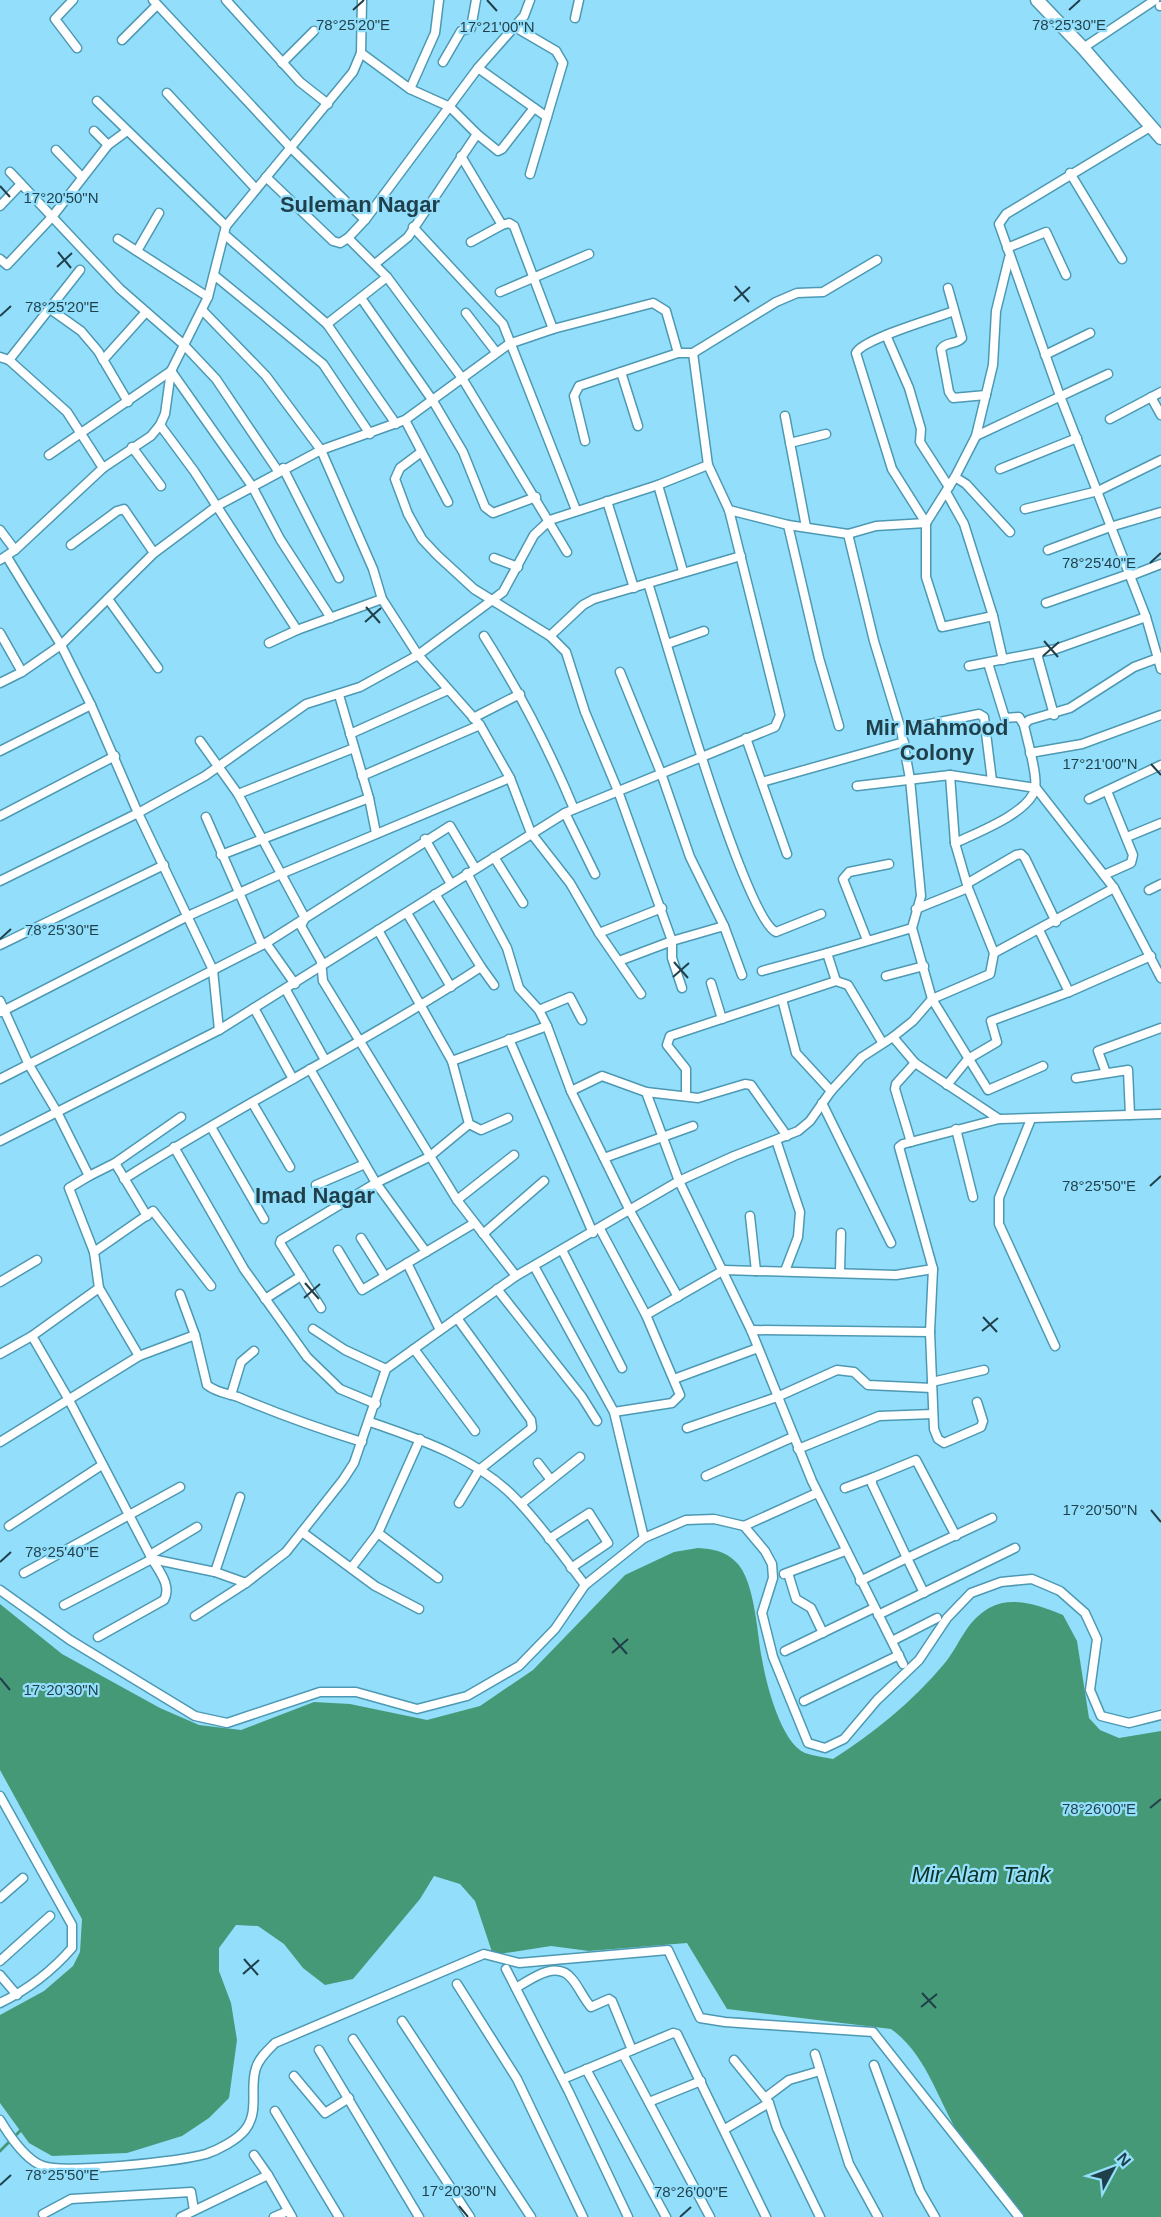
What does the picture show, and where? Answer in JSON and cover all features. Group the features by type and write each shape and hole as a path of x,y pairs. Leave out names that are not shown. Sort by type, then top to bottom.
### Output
{"main road":[{"path":"1037,0 1083,48 1149,127 1161,138"}],"street":[{"path":"73,0 55,19 77,48"},
{"path":"226,0 282,63 328,104"},
{"path":"219,1030 213,970 138,813 115,756 61,645 4,559 103,468 151,436 160,425 165,414 171,371 183,344 203,311 225,230 353,72 361,53 362,0"},
{"path":"410,89 435,33 439,0"},
{"path":"443,62 461,31 471,28 476,0"},
{"path":"266,177 333,241 340,243 348,238 365,220 478,68 524,16 530,0"},
{"path":"575,18 579,0"},
{"path":"1083,48 1156,0 1161,6"},
{"path":"122,40 155,2 291,148 365,220"},
{"path":"515,27 556,51 563,63 531,174"},
{"path":"282,63 314,31"},
{"path":"361,53 410,89 450,107 493,148 502,149 534,108"},
{"path":"478,68 548,117"},
{"path":"167,93 256,189"},
{"path":"97,101 225,230 327,324 396,424"},
{"path":"1149,127 1006,214 999,224 1060,396 1146,617 1161,669"},
{"path":"94,131 108,145"},
{"path":"0,259 7,265 52,217 108,145 127,131"},
{"path":"375,264 408,237 412,227 477,134"},
{"path":"56,150 82,177"},
{"path":"461,156 502,225"},
{"path":"10,172 120,290 183,344 216,379 281,470 339,578"},
{"path":"1070,173 1122,259"},
{"path":"0,206 21,184"},
{"path":"137,251 159,213"},
{"path":"471,242 502,225 509,223 514,226 553,329"},
{"path":"412,227 503,324 576,510"},
{"path":"1007,248 1046,232 1066,275"},
{"path":"348,238 387,277 462,378 550,520 567,552"},
{"path":"118,239 208,297"},
{"path":"500,292 589,254"},
{"path":"926,523 955,477 976,436 993,365 996,311 1010,258"},
{"path":"585,441 575,391 579,386 678,354 693,353 776,302 798,293 823,292 877,260"},
{"path":"9,360 80,270"},
{"path":"214,275 323,364 370,434"},
{"path":"327,324 387,277"},
{"path":"948,288 962,338 958,342 946,344 941,349 949,392 954,398 986,395"},
{"path":"362,298 433,401 463,452 475,485 489,511 497,512 536,497"},
{"path":"0,683 22,672 61,645 154,553 217,506 321,450 405,420 509,344 553,329 653,303 666,311 678,354"},
{"path":"50,309 81,331 104,360 128,402"},
{"path":"203,311 266,376 321,450 373,569 382,599 417,654 477,721 510,778 531,833 570,883 599,933 641,994"},
{"path":"954,311 886,335 859,348 856,354 892,469 926,523 926,577 942,627 993,616"},
{"path":"104,360 146,312"},
{"path":"466,313 496,352"},
{"path":"1045,355 1090,333"},
{"path":"886,335 909,388 921,429 920,442 964,524 993,616 1003,660"},
{"path":"0,1142 219,1030 565,813 775,727 780,715 741,556 729,510 708,465 693,353"},
{"path":"0,357 9,360 67,412 103,468"},
{"path":"49,455 171,371"},
{"path":"171,371 252,486 280,539 331,618"},
{"path":"621,372 638,426"},
{"path":"976,436 1108,374"},
{"path":"1110,418 1161,392"},
{"path":"1151,397 1161,415"},
{"path":"785,416 806,528"},
{"path":"405,420 420,453 448,502"},
{"path":"160,425 217,506 297,630"},
{"path":"790,443 826,434"},
{"path":"1000,469 1077,438"},
{"path":"132,447 161,486"},
{"path":"420,453 396,474 398,491 422,539 474,589 550,636 566,652 573,666 585,712 618,791 662,908 672,941 672,958 682,988"},
{"path":"1024,509 1098,491 1161,460"},
{"path":"0,881 138,813 205,776 306,704 339,695 381,678 503,592 534,536 550,520 658,485 708,465"},
{"path":"955,477 966,484 1010,532"},
{"path":"658,485 683,571"},
{"path":"607,501 634,588"},
{"path":"71,545 117,511 124,509 154,553"},
{"path":"729,510 788,525 849,534 876,526 926,523"},
{"path":"1048,550 1110,527 1161,512"},
{"path":"788,525 819,658 839,726"},
{"path":"0,530 15,550"},
{"path":"849,534 874,641 904,742 910,779 921,896 912,928 932,999 988,1090 1043,1066"},
{"path":"550,636 583,605 603,596 741,556"},
{"path":"494,558 518,567"},
{"path":"1046,603 1161,564"},
{"path":"648,583 702,755 745,881 766,923 776,932 821,914"},
{"path":"108,599 158,668"},
{"path":"269,643 297,630 382,599"},
{"path":"969,666 1037,654 1146,617"},
{"path":"667,644 704,631"},
{"path":"0,633 22,672"},
{"path":"484,636 520,694 552,757 574,809"},
{"path":"1037,654 1054,715"},
{"path":"1024,725 1029,720 1054,715 1070,708 1134,666 1159,658"},
{"path":"988,663 1005,718 1019,717 1024,725 1036,788 1114,888 1161,978"},
{"path":"620,672 661,773 690,857 724,926 742,975"},
{"path":"350,735 448,690"},
{"path":"362,776 477,721 520,694"},
{"path":"339,695 369,798 376,833"},
{"path":"0,751 91,705"},
{"path":"901,730 974,714 982,715 992,781"},
{"path":"1030,753 1082,744 1161,715"},
{"path":"746,738 787,854"},
{"path":"200,741 238,794 305,918"},
{"path":"762,782 904,742"},
{"path":"238,794 354,748"},
{"path":"0,816 115,756"},
{"path":"1089,799 1161,765"},
{"path":"857,786 950,775 1036,788"},
{"path":"195,1616 246,1583 286,1552 343,1480 354,1463 370,1422 386,1369 516,1276 679,1181 787,1136 810,1121 831,1091 862,1057 913,1021 932,999 990,974 994,953 968,886 955,843 950,775"},
{"path":"2,1011 238,893 510,778"},
{"path":"955,843 1008,817 1030,801 1036,788"},
{"path":"1104,875 1131,863 1133,855 1107,791"},
{"path":"221,855 369,798"},
{"path":"565,813 595,874"},
{"path":"206,817 238,893 264,944 295,984"},
{"path":"1127,837 1161,823"},
{"path":"0,1079 264,944 425,839 450,826 507,948 519,988 538,1010 547,1026 571,1091 630,1210 678,1297"},
{"path":"425,839 450,884"},
{"path":"916,909 968,886 1021,854 1056,922"},
{"path":"494,856 523,903"},
{"path":"867,940 843,879 849,872 889,864"},
{"path":"0,945 164,866"},
{"path":"1149,890 1161,884"},
{"path":"994,953 1056,922 1114,888"},
{"path":"435,894 494,986"},
{"path":"599,933 662,908"},
{"path":"407,913 451,987"},
{"path":"305,918 301,926 321,961 323,981 457,1200 473,1224 516,1276"},
{"path":"619,961 672,941 724,926"},
{"path":"762,970 912,928"},
{"path":"378,930 452,1061 469,1124 481,1130 508,1118"},
{"path":"1040,930 1069,992"},
{"path":"827,953 836,981"},
{"path":"947,1085 968,1059 997,1042 991,1021 1069,992 1151,956"},
{"path":"886,976 924,966"},
{"path":"124,1179 174,1147 422,1006 481,967"},
{"path":"686,1095 686,1069 671,1052 667,1042 670,1036 836,981 848,985 882,1042"},
{"path":"711,983 722,1019"},
{"path":"286,990 325,1060"},
{"path":"538,1010 570,997 582,1020"},
{"path":"782,999 796,1053 831,1091"},
{"path":"0,1001 2,1011 29,1065 57,1112 89,1176"},
{"path":"254,1008 293,1078"},
{"path":"452,1061 547,1026"},
{"path":"1106,1073 1098,1051 1161,1028"},
{"path":"893,1037 915,1063 999,1119"},
{"path":"509,1040 596,1231 646,1315 680,1395 672,1403 614,1412"},
{"path":"911,1142 895,1089 915,1063"},
{"path":"310,1069 376,1183 426,1252"},
{"path":"1076,1078 1128,1070 1130,1115"},
{"path":"571,1091 602,1076 646,1092 702,1098 745,1084 751,1085 787,1136"},
{"path":"646,1092 679,1181 751,1330 798,1449 845,1551 903,1664"},
{"path":"822,1103 891,1243"},
{"path":"253,1104 290,1167"},
{"path":"977,1402 983,1422 981,1427 944,1443 938,1439 933,1414 930,1332 933,1269 930,1250 899,1152 903,1144 999,1119 1161,1114"},
{"path":"139,1356 99,1288 94,1252 69,1188 115,1162 181,1117"},
{"path":"1031,1119 999,1198 999,1224 1055,1346"},
{"path":"321,1308 280,1244 281,1240 376,1183 429,1157 469,1124"},
{"path":"604,1158 693,1126"},
{"path":"211,1127 264,1219"},
{"path":"956,1129 973,1197"},
{"path":"776,1140 800,1212 798,1237 785,1271"},
{"path":"174,1147 244,1269 307,1357 340,1389 376,1404"},
{"path":"457,1200 514,1155"},
{"path":"115,1162 147,1216"},
{"path":"316,1185 365,1164"},
{"path":"483,1234 544,1181"},
{"path":"94,1252 153,1211 211,1286"},
{"path":"750,1216 756,1271"},
{"path":"338,1250 362,1290 473,1224"},
{"path":"840,1272 841,1233"},
{"path":"361,1238 385,1276"},
{"path":"562,1250 622,1368"},
{"path":"0,1282 38,1260"},
{"path":"407,1263 440,1330"},
{"path":"534,1266 614,1412 644,1538"},
{"path":"646,1315 724,1270 896,1275 933,1269"},
{"path":"265,1299 301,1276"},
{"path":"0,1354 32,1336 99,1288"},
{"path":"497,1289 582,1396 597,1421"},
{"path":"180,1294 195,1335 207,1385 217,1392 231,1395 284,1417 362,1442"},
{"path":"457,1318 531,1420 529,1432 479,1470 459,1503"},
{"path":"314,1329 345,1350 386,1369"},
{"path":"751,1330 930,1332"},
{"path":"0,1442 139,1356 195,1335"},
{"path":"32,1336 69,1400 167,1586 168,1594 164,1600 98,1637"},
{"path":"674,1379 758,1348"},
{"path":"414,1349 475,1431"},
{"path":"231,1395 241,1362 254,1351"},
{"path":"687,1428 777,1397 837,1370 854,1372 868,1385 932,1385 984,1370"},
{"path":"798,1449 879,1416 933,1414"},
{"path":"370,1422 420,1439 479,1470 521,1504 585,1585"},
{"path":"706,1476 793,1437"},
{"path":"352,1567 378,1533 420,1439"},
{"path":"521,1504 580,1457"},
{"path":"845,1488 916,1460 956,1536"},
{"path":"538,1463 552,1480"},
{"path":"9,1526 102,1465"},
{"path":"872,1478 872,1484 924,1593"},
{"path":"24,1573 180,1487"},
{"path":"744,1526 818,1493"},
{"path":"214,1572 240,1497"},
{"path":"549,1539 589,1513 608,1543 571,1568"},
{"path":"860,1581 992,1518"},
{"path":"0,1590 70,1640 195,1716 227,1723 320,1692 356,1692 417,1709 467,1696 519,1666 555,1629 585,1585 644,1538 686,1520 714,1519 744,1526 765,1551 772,1564 773,1578 762,1613 773,1657 808,1743 825,1748 844,1739 877,1700 919,1660 947,1618 971,1593 1001,1582 1032,1579 1060,1591 1085,1613 1096,1639 1090,1690 1101,1716 1129,1724 1161,1715"},
{"path":"64,1605 151,1557 197,1527"},
{"path":"302,1532 375,1586 419,1610"},
{"path":"378,1533 438,1578"},
{"path":"785,1651 924,1593 1015,1548"},
{"path":"824,1633 811,1608 796,1599 785,1574 845,1551"},
{"path":"151,1557 214,1572 246,1583"},
{"path":"892,1641 937,1618"},
{"path":"804,1701 899,1655"},
{"path":"0,1796 72,1925 72,1948 57,1965 17,1995 0,2002"},
{"path":"0,1898 23,1878"},
{"path":"0,1961 50,1916"},
{"path":"0,2120 17,2144 42,2166 64,2170 185,2158 208,2153 245,2130 254,2110 255,2069 264,2054 275,2043 484,1954 519,1963 668,1950 700,2018 725,2022 873,2032 1019,2217"},
{"path":"506,1969 628,2217"},
{"path":"516,1988 541,1973 555,1970 571,1977 591,2007 609,1999 612,2001 627,2052 649,2102 710,2217"},
{"path":"0,1975 17,1995"},
{"path":"457,1984 518,2079 583,2217"},
{"path":"402,2021 531,2217"},
{"path":"562,2079 673,2033 677,2034 766,2217"},
{"path":"353,2039 470,2217"},
{"path":"319,2050 419,2217"},
{"path":"815,2054 849,2164 878,2217"},
{"path":"734,2061 767,2101 777,2128 820,2217"},
{"path":"874,2065 920,2191 935,2217"},
{"path":"586,2069 666,2217"},
{"path":"725,2129 767,2101 789,2080 820,2070"},
{"path":"294,2076 325,2113 349,2098"},
{"path":"649,2102 701,2081"},
{"path":"275,2111 339,2217"},
{"path":"254,2156 268,2175 290,2214 274,2217"},
{"path":"181,2217 268,2175"},
{"path":"43,2214 71,2199 191,2192 194,2210"}],"water":[{"name":"Mir Alam Tank","path":"698,1548 723,1553 732,1558 742,1570 751,1594 771,1697 789,1737 796,1747 805,1753 833,1759 863,1739 906,1704 932,1678 950,1657 974,1620 989,1608 1007,1602 1026,1603 1063,1615 1077,1641 1089,1718 1100,1730 1119,1738 1161,1731 1161,2217 1023,2217 963,2141 924,2066 904,2040 891,2029 727,2009 687,1943 589,1951 551,1946 493,1955 475,1901 460,1884 434,1876 420,1899 353,1979 325,1985 303,1968 284,1944 258,1926 236,1925 219,1948 219,1971 231,2003 237,2040 229,2098 209,2118 182,2136 127,2153 52,2156 29,2143 0,2103 0,2015 44,1991 73,1966 80,1952 82,1919 0,1770 0,1604 62,1654 160,1708 199,1725 241,1730 314,1702 350,1704 427,1720 480,1706 533,1670 625,1575 674,1552"}],"waterway":[{"path":"0,2151 22,2129"}],"district":[{"name":"Suleman Nagar","path":"360,204"},
{"name":"Mir Mahmood Colony","path":"937,740"},
{"name":"Imad Nagar","path":"315,1195"}]}
